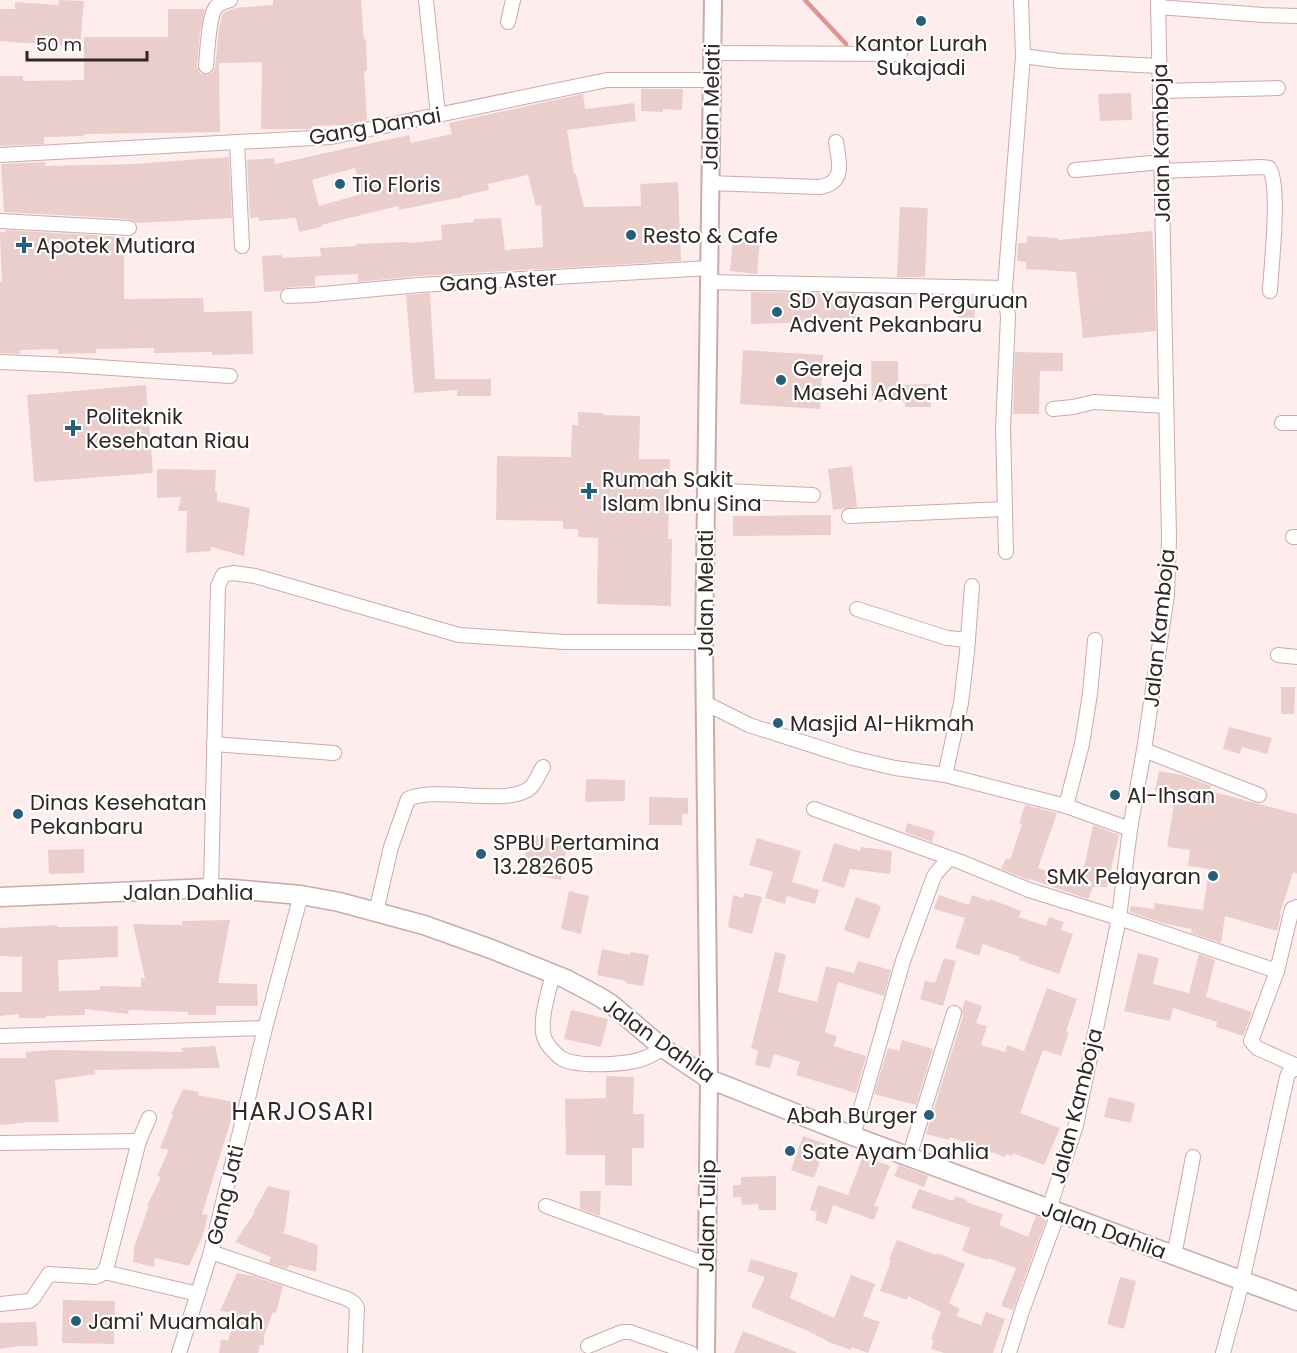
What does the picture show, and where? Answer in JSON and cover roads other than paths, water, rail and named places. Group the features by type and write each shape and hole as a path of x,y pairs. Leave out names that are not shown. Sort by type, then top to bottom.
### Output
{"main road":[{"name":"Jalan Dahlia","path":"0,897 232,889 301,895 357,906 424,925 582,987 611,1004 663,1048 709,1078 909,1157 1297,1302"}],"street":[{"path":"206,66 215,8 230,0"},
{"path":"426,0 438,115"},
{"path":"508,22 513,0"},
{"name":"Jalan Melati","path":"709,1078 704,642 713,0"},
{"path":"1006,552 1003,428 1008,317 1005,288 1023,56 1021,0"},
{"path":"1158,4 1263,15 1297,16"},
{"name":"Jalan Kamboja","path":"1009,1353 1053,1211 1076,1125 1119,918 1130,829 1167,595 1169,538 1158,4"},
{"path":"712,53 900,54"},
{"path":"1023,56 1060,61 1159,66"},
{"name":"Gang Damai","path":"0,155 331,137 608,80 712,80"},
{"path":"1160,91 1278,88"},
{"path":"237,142 242,246"},
{"path":"710,183 820,187 829,185 836,180 839,165 836,142"},
{"path":"1075,170 1162,167 1262,166 1269,168 1273,173 1275,203 1270,291"},
{"path":"0,221 129,228"},
{"name":"Gang Aster","path":"288,296 419,285 709,275 1005,288"},
{"path":"0,362 230,376"},
{"path":"1053,410 1094,402 1166,406"},
{"path":"1282,423 1297,423"},
{"path":"705,490 813,495"},
{"path":"849,516 1005,509"},
{"path":"211,888 218,586 222,575 233,573 255,576 459,634 565,642 704,642"},
{"path":"945,775 961,703 972,586"},
{"path":"857,609 947,638 968,640"},
{"path":"1066,806 1082,744 1095,640"},
{"path":"1278,655 1297,657"},
{"path":"705,703 749,725 852,758 895,768 945,775 1066,806 1130,829"},
{"path":"214,744 334,753"},
{"path":"1144,750 1260,795"},
{"path":"376,912 391,847 408,799 429,795 487,796 518,793 530,788 543,767"},
{"path":"814,809 961,862 1029,890 1277,971"},
{"path":"854,1136 903,961 933,879 949,859"},
{"name":"Gang Jati","path":"179,1353 211,1252 264,1028 301,895"},
{"path":"1297,907 1292,909 1277,971 1251,1041 1257,1048 1297,1067"},
{"path":"553,974 543,1010 544,1037 552,1050 561,1058 574,1063 598,1065 629,1062 646,1058 663,1048"},
{"path":"909,1157 954,1013"},
{"path":"0,1036 264,1028"},
{"path":"1223,1353 1242,1282 1288,1072 1297,1067"},
{"name":"Jalan Tulip","path":"706,1353 709,1078"},
{"path":"0,1304 29,1301 49,1274 96,1277 104,1272 139,1141 149,1118"},
{"path":"0,1143 139,1141"},
{"path":"1174,1256 1193,1157"},
{"path":"546,1206 706,1264"},
{"path":"211,1252 348,1299 355,1304 358,1313 355,1353"},
{"path":"104,1272 198,1294"},
{"path":"588,1346 622,1332 630,1332 691,1353"}],"waterway":[{"path":"805,0 846,44"}],"place":[{"name":"Kantor Lurah Sukajadi","path":"921,21"},
{"name":"Tio Floris","path":"340,184"},
{"name":"Resto & Cafe","path":"631,235"},
{"name":"Apotek Mutiara","path":"24,245"},
{"name":"SD Yayasan Perguruan Advent Pekanbaru","path":"777,312"},
{"name":"Gereja Masehi Advent","path":"781,380"},
{"name":"Politeknik Kesehatan Riau","path":"73,428"},
{"name":"Rumah Sakit Islam Ibnu Sina","path":"589,491"},
{"name":"Masjid Al-Hikmah","path":"778,723"},
{"name":"Al-Ihsan","path":"1115,795"},
{"name":"Dinas Kesehatan Pekanbaru","path":"18,814"},
{"name":"SPBU Pertamina 13.282605","path":"481,854"},
{"name":"SMK Pelayaran","path":"1213,876"},
{"name":"Abah Burger","path":"929,1115"},
{"name":"Sate Ayam Dahlia","path":"790,1151"},
{"name":"Jami' Muamalah","path":"76,1321"}],"district":[{"name":"HARJOSARI","path":"303,1111"}]}
